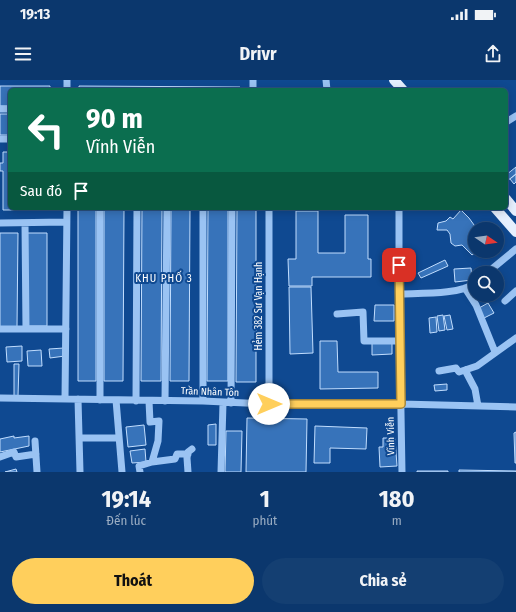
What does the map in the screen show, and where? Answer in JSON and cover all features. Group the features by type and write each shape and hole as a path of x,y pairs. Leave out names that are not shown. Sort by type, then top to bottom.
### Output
{"main road":[{"path":"508,201 516,211"},
{"path":"497,210 516,232"}],"street":[{"path":"65,399 66,210"},
{"path":"100,210 100,400"},
{"path":"136,401 137,210"},
{"path":"165,401 167,210"},
{"path":"203,210 203,401"},
{"path":"221,472 227,403 232,210"},
{"name":"Hẻm 382 Sư Vạn Hạnh","path":"269,210 269,404"},
{"name":"Vĩnh Viễn","path":"399,210 402,472"},
{"path":"0,223 66,222"},
{"path":"25,223 26,329"},
{"path":"495,266 516,249"},
{"path":"399,294 457,291 468,286"},
{"path":"465,288 476,304 495,352"},
{"path":"505,301 516,291"},
{"path":"337,314 363,312 364,341 400,341"},
{"path":"0,329 66,329"},
{"path":"439,370 456,368 459,372 478,366 516,338"},
{"path":"466,370 475,389 478,406"},
{"name":"Trần Nhân Tôn","path":"0,398 203,401 269,404 401,404 516,407"},
{"path":"78,399 80,472"},
{"path":"116,400 122,472"},
{"path":"149,401 150,422 158,421 158,441 152,462"},
{"path":"79,438 119,438"},
{"path":"35,441 37,472"},
{"path":"0,457 14,452 16,457 36,454"},
{"path":"140,472 139,466 152,462 175,459 177,454 190,452 188,472"}],"building":[{"path":"0,86 50,86 50,88 8,88 8,106 0,106"},
{"path":"79,86 240,87 240,88 79,88"},
{"path":"0,114 8,114 8,135 0,135"},
{"path":"3,152 8,152 8,210 3,210 3,171 0,171 0,163 3,163"},
{"path":"516,167 516,174 508,180 508,173"},
{"path":"516,174 516,182 514,184 510,179"},
{"path":"78,210 96,210 96,381 78,381"},
{"path":"104,210 124,210 123,381 104,381"},
{"path":"142,210 162,210 161,381 141,381"},
{"path":"171,210 190,210 189,381 170,381"},
{"path":"208,210 228,210 228,381 207,381"},
{"path":"237,210 256,210 256,382 236,382"},
{"path":"461,210 472,222 468,222 468,251 462,245 455,246 451,243 450,234 447,230 437,230 438,223 446,221 450,217 453,219"},
{"path":"296,211 318,211 318,253 345,253 345,215 368,215 368,259 371,259 371,277 312,277 312,286 289,286 288,259 296,259"},
{"path":"0,233 18,233 17,327 0,327"},
{"path":"27,233 47,233 47,326 26,326"},
{"path":"445,260 448,266 421,278 418,273"},
{"path":"468,268 468,280 455,282 454,269"},
{"path":"289,287 311,287 313,353 290,354"},
{"path":"488,303 494,313 484,318 479,308"},
{"path":"375,305 394,305 394,321 374,321"},
{"path":"443,315 445,330 439,331 437,316"},
{"path":"450,315 453,329 447,330 444,316"},
{"path":"436,317 437,332 430,333 429,318"},
{"path":"320,341 337,341 338,372 378,372 378,388 320,389"},
{"path":"392,342 392,354 372,355 372,343"},
{"path":"22,346 22,361 7,362 6,347"},
{"path":"64,348 65,356 50,358 49,349"},
{"path":"41,350 42,366 28,366 27,351"},
{"path":"14,364 19,364 18,396 14,396"},
{"path":"447,384 447,390 435,391 434,385"},
{"path":"247,418 307,419 306,472 246,472"},
{"path":"216,424 216,445 208,445 208,425"},
{"path":"144,425 146,445 128,447 126,427"},
{"path":"315,426 367,428 366,449 330,448 330,463 314,463"},
{"path":"226,431 242,431 241,472 225,472"},
{"path":"516,432 516,463 515,463 514,433"},
{"path":"14,436 14,438 29,436 29,446 0,452 0,439"},
{"path":"383,438 395,438 397,466 380,467 379,447 383,447"},
{"path":"145,449 146,462 132,463 130,451"},
{"path":"16,469 17,472 5,472"},
{"path":"459,470 516,471 516,472 459,472"},
{"path":"448,471 448,472 417,472"}],"district":[{"name":"KHU PHỐ 3","path":"164,278"}],"route":[{"path":"269,404 401,404 399,265"}]}
